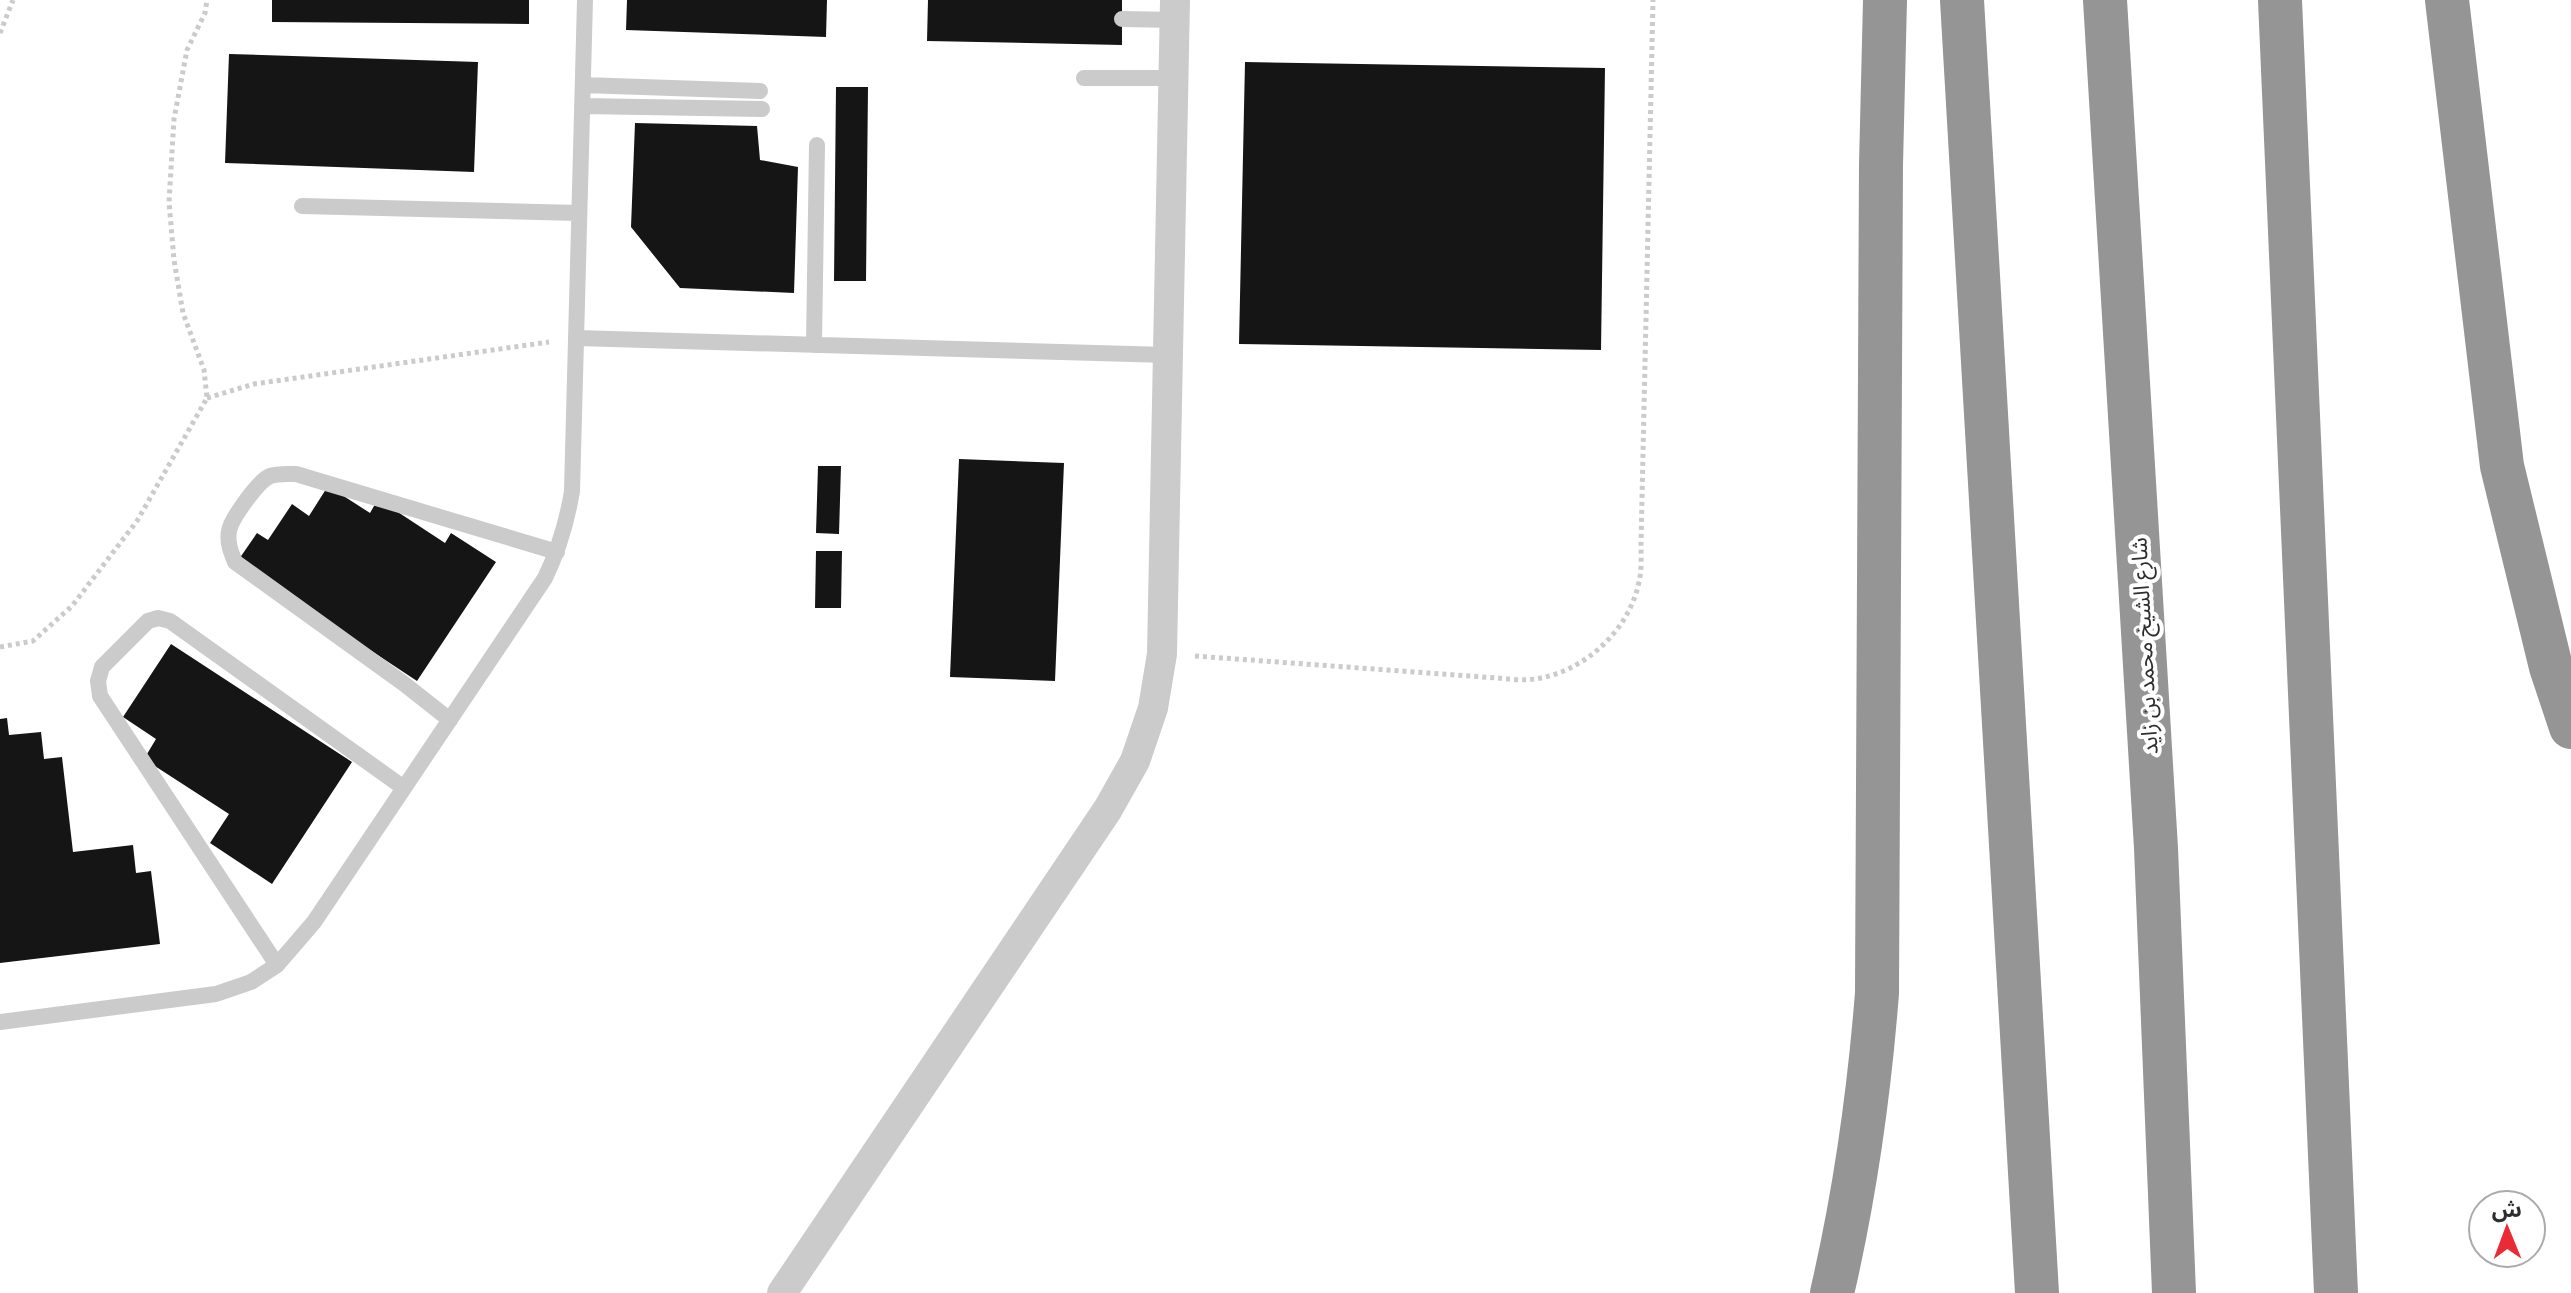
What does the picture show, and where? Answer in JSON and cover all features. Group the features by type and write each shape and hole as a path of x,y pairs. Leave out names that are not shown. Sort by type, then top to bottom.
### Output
{"highway":[{"path":"1832,1293 1859,1157 1877,993 1881,165 1885,0"},
{"path":"1962,0 2037,1293"},
{"name":"شارع الشيخ محمد بن زايد","path":"2105,0 2155,833 2174,1293"},
{"path":"2280,0 2336,1293"},
{"path":"2447,0 2502,466 2551,667 2571,727"}],"street":[{"path":"782,1293 1108,809 1135,761 1153,708 1162,654 1175,10"}],"lane":[{"path":"0,1022 216,994 251,982 277,965 314,922 537,591 557,552 567,522 572,491 585,0"},
{"path":"1122,19 1175,10"},
{"path":"1084,78 1173,78"},
{"path":"583,85 760,91"},
{"path":"582,106 762,109"},
{"path":"814,345 817,145"},
{"path":"302,206 579,213"},
{"path":"577,338 1167,355"},
{"path":"450,720 235,562 229,538 235,517 264,479 273,475 296,474 557,552"},
{"path":"277,965 100,696 98,681 102,667 148,621 158,618 170,621 404,788"}],"path":[{"path":"0,33 13,0"},
{"path":"0,647 33,641 72,606 137,521 207,398 204,370 183,313 169,202 174,119 187,50 205,13 207,0"},
{"path":"1162,654 1535,679 1571,668 1602,647 1625,618 1639,582 1641,544 1653,0"},
{"path":"207,398 254,384 577,338"}],"building":[{"path":"272,0 529,0 529,24 272,22"},
{"path":"627,0 827,0 826,37 626,30"},
{"path":"928,0 1122,0 1122,45 927,41"},
{"path":"229,54 478,62 474,172 225,163"},
{"path":"1245,62 1605,68 1601,350 1239,344"},
{"path":"836,87 868,87 866,281 834,281"},
{"path":"635,123 757,126 760,160 798,167 794,293 680,288 631,227"},
{"path":"959,459 1064,463 1055,681 950,677"},
{"path":"818,466 841,466 839,534 816,533"},
{"path":"328,486 370,513 378,499 445,543 451,533 496,562 417,681 237,562 257,533 268,540 292,504 309,516"},
{"path":"816,551 842,551 841,608 815,608"},
{"path":"171,644 352,762 272,884 210,843 229,814 144,759 156,739 123,717"},
{"path":"7,718 9,735 41,732 44,759 62,757 73,852 133,845 136,873 151,871 160,944 0,963 0,719"}]}
